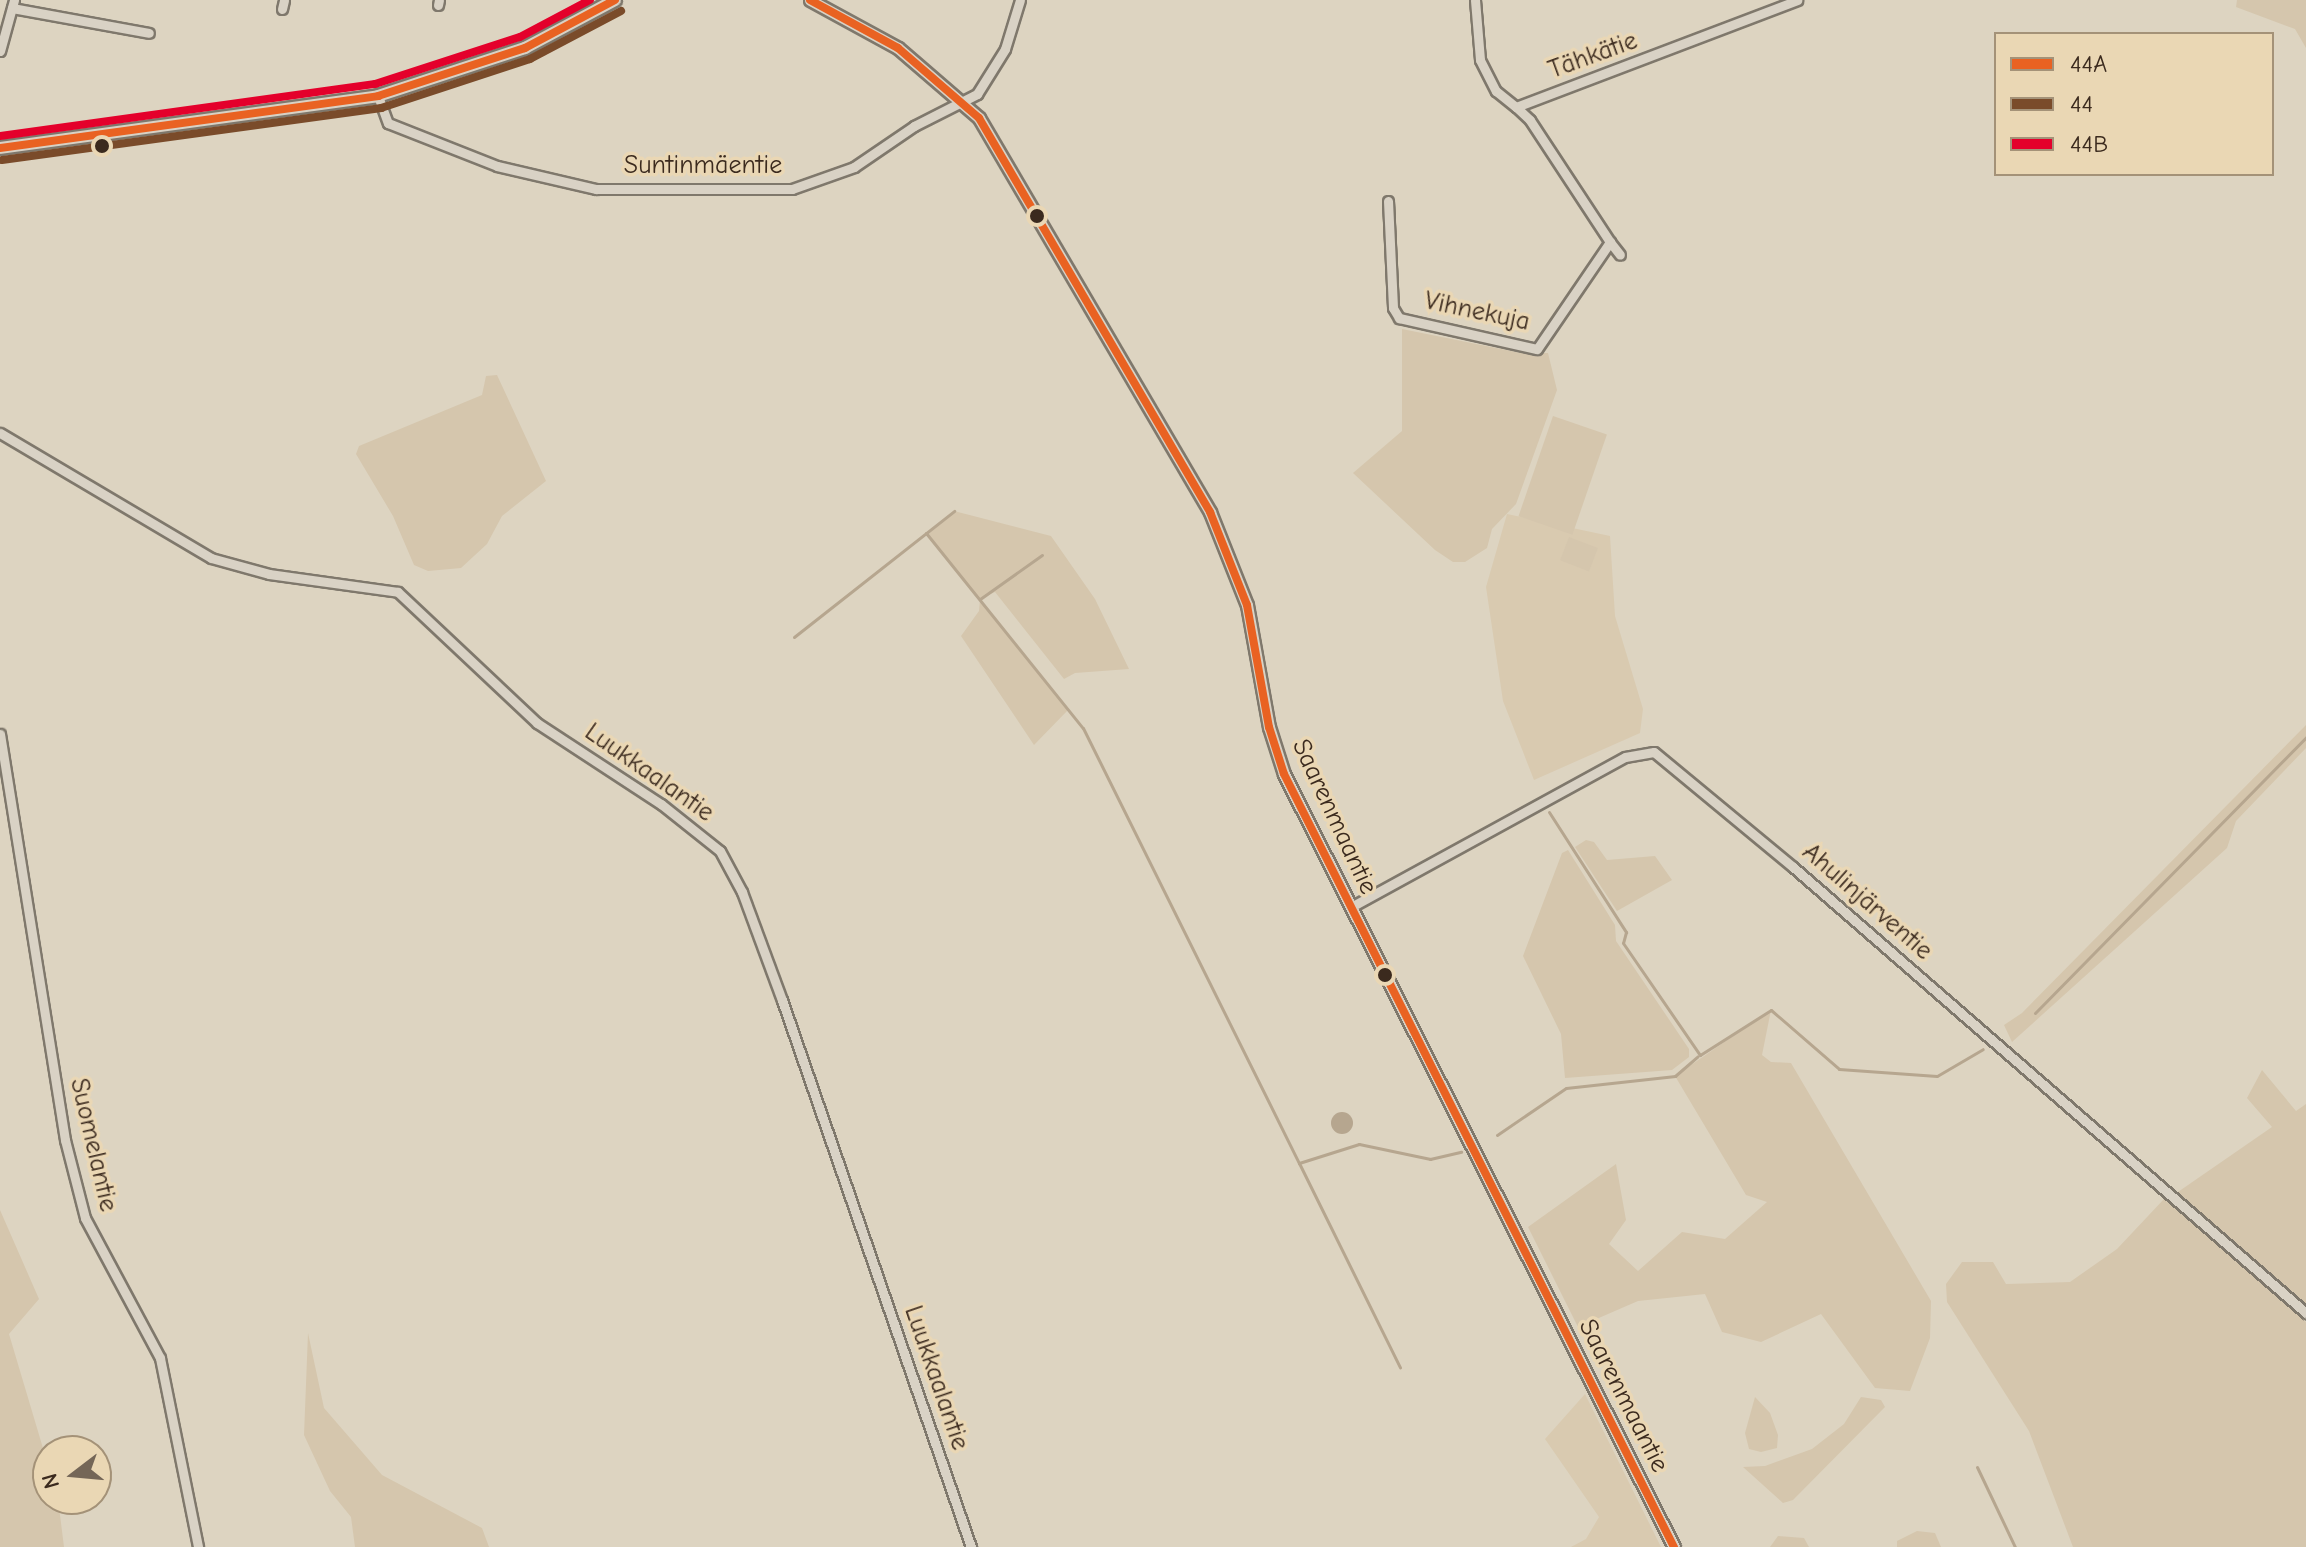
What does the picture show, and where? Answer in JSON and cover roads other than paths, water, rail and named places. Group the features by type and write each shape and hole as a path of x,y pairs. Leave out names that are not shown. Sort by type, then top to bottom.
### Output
{"main road":[{"path":"0,148 378,96 525,48 615,0"}],"street":[{"name":"Saarenmaantie","path":"810,0 898,48 966,103 1009,166 1229,552 1247,605 1279,761 1674,1547"},
{"path":"966,103 1005,49 1020,0"},
{"path":"1475,0 1480,60 1496,91 1530,120 1620,255"},
{"name":"Tähkätie","path":"1516,107 1797,0"},
{"path":"0,51 13,4 149,33"},
{"name":"Suntinmäentie","path":"378,96 388,123 497,166 596,189 749,192 792,189 854,167 941,109 966,103"},
{"name":"Vihnekuja","path":"1388,201 1393,308 1399,318 1537,349 1610,242"},
{"name":"Luukkaalantie","path":"0,433 211,558 269,574 398,592 537,723 661,804 720,851 742,892 782,1000 971,1547"},
{"name":"Suomelantie","path":"0,734 65,1140 85,1218 160,1358 198,1547"},
{"name":"Ahulinjärventie","path":"1351,907 1625,757 1654,752 1793,867 2306,1313"}],"waterway":[{"path":"794,637 954,511"},
{"path":"926,533 1083,728 1299,1163 1359,1144 1430,1159 1461,1152"},
{"path":"980,599 1042,555"},
{"path":"2035,1013 2306,737"},
{"path":"1549,812 1626,932 1623,943 1700,1055 1771,1010 1839,1069 1937,1076 1983,1049"},
{"path":"1497,1135 1566,1088 1675,1076 1698,1056"},
{"path":"1299,1163 1400,1367"},
{"path":"1977,1467 2015,1547"}]}
